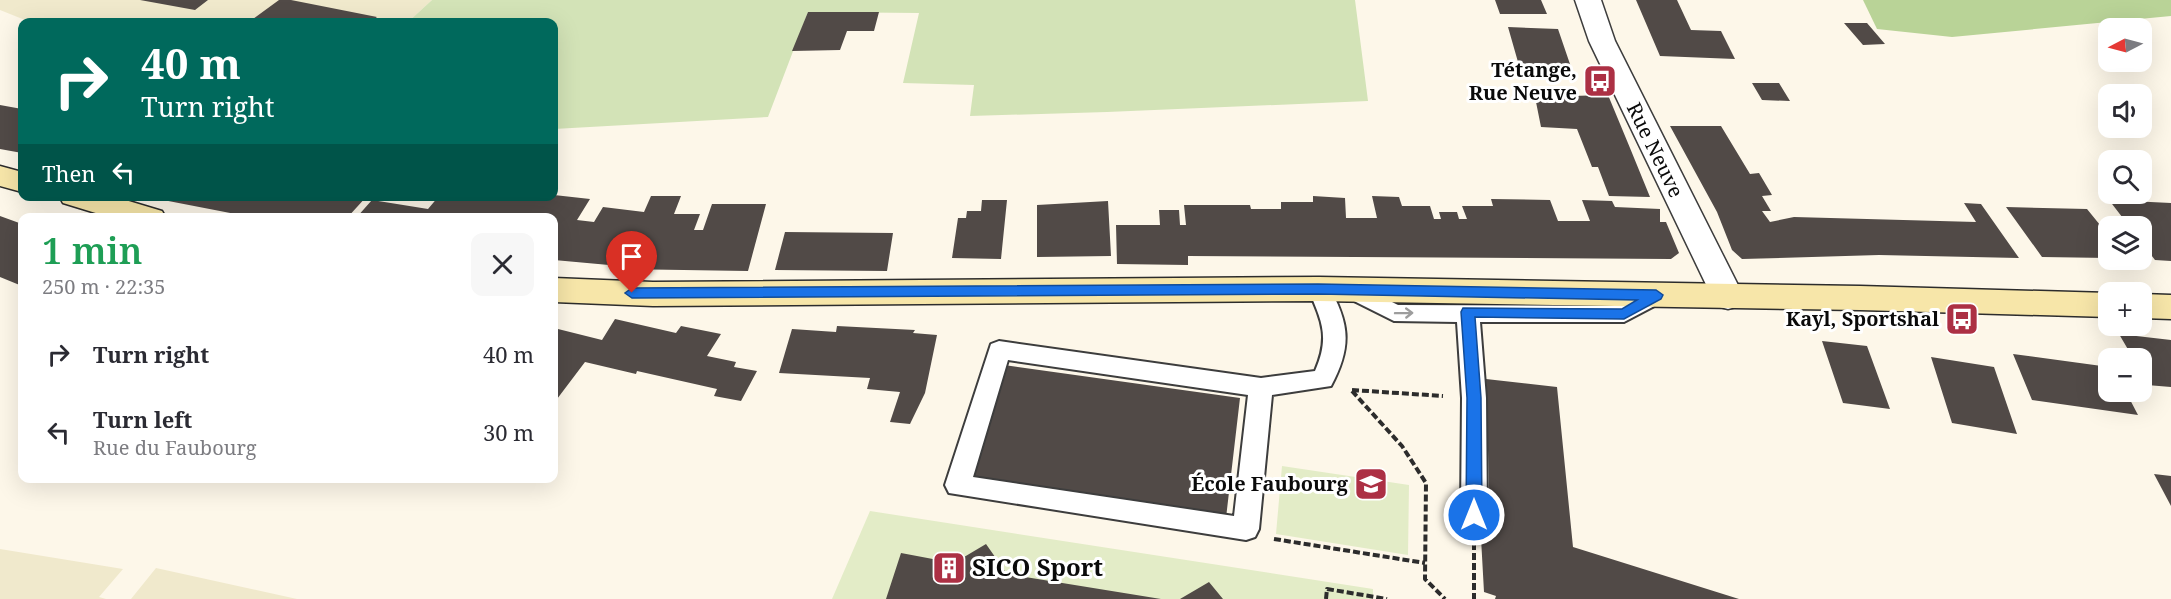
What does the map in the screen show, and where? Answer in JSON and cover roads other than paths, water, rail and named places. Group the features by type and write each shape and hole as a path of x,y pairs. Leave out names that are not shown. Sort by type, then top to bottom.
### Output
{"main road":[{"path":"0,176 18,181"},
{"path":"92,201 134,213"},
{"path":"558,290 665,294 1318,289 1860,298 2098,305"},
{"path":"2152,306 2171,307"}],"street":[{"name":"Rue Neuve","path":"1588,0 1602,41 1728,297"}],"lane":[{"path":"1261,387 1246,529 958,484 999,350 1261,387 1323,379 1334,354 1336,325 1318,289"},
{"path":"1352,290 1394,313 1624,314 1656,295"},
{"path":"1468,312 1474,398 1474,515"}],"place":[{"name":"Tétange, Rue Neuve","path":"1600,81"},
{"name":"Kayl, Sportshal","path":"1962,319"},
{"name":"École Faubourg","path":"1371,484"},
{"name":"SICO Sport","path":"949,568"}]}
